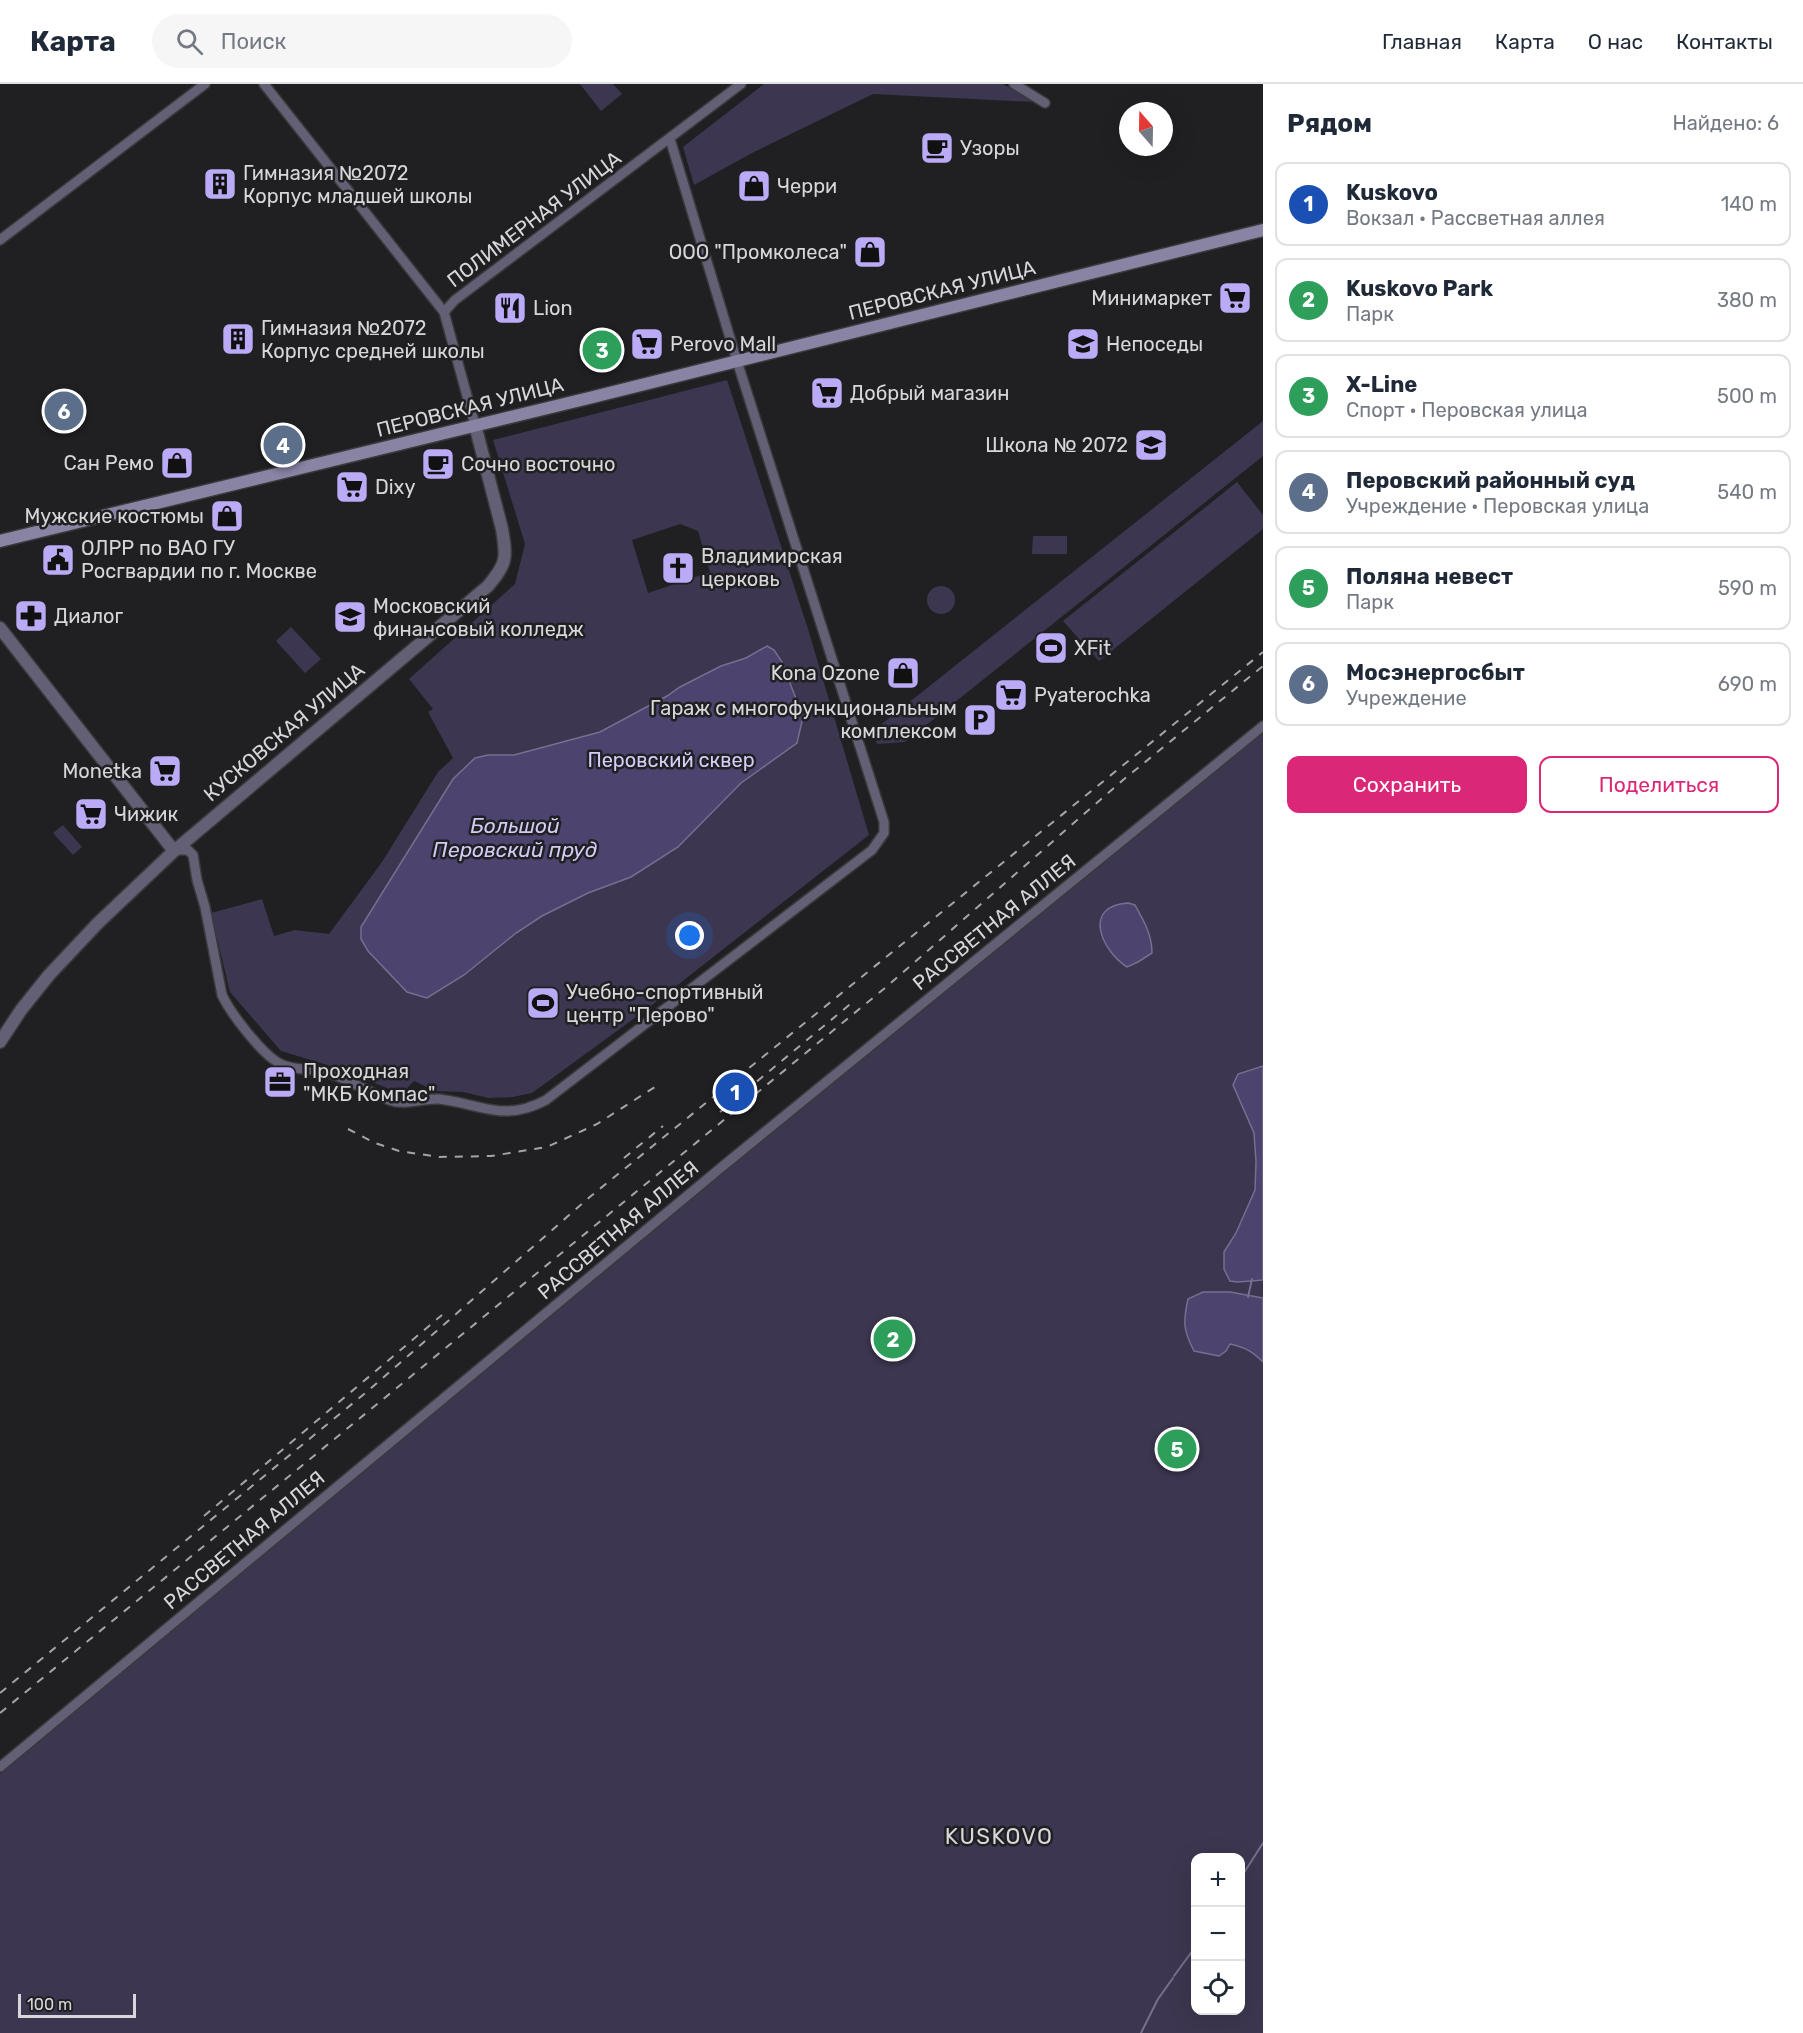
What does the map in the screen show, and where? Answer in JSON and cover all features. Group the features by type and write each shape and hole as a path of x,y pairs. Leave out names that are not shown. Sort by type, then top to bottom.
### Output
{"main road":[{"name":"ПЕРОВСКАЯ УЛИЦА","path":"0,541 1263,230"}],"street":[{"path":"0,240 205,84"},
{"path":"264,84 444,312"},
{"name":"ПОЛИМЕРНАЯ УЛИЦА","path":"475,425 444,312 455,300 741,84"},
{"path":"1014,84 1045,103"},
{"path":"0,628 174,850 191,852 205,907 222,995 227,1005 270,1057 280,1064 326,1072 398,1102 440,1099 491,1111 509,1112 546,1100 791,913 878,844 884,833 884,822 737,360 670,139"},
{"name":"КУСКОВСКАЯ УЛИЦА","path":"0,1042 21,1010 49,975 98,923 174,850 488,586 504,567 505,547 502,529 475,425"},
{"name":"РАССВЕТНАЯ АЛЛЕЯ","path":"0,1767 723,1166 1263,726"}],"green space":[{"path":"580,84 613,84 622,94 601,111"},
{"path":"764,84 1003,84 1034,102 873,94 752,153 694,185 683,147"},
{"name":"Перовский сквер","path":"727,380 808,629 869,835 647,1009 532,1093 489,1098 463,1092 435,1091 414,1081 404,1091 392,1090 337,1068 281,1051 230,992 211,913 262,899 274,936 295,930 329,934 382,862 438,772 453,758 428,712 433,709 409,679 515,584 525,544 493,440","holes":["680,524 698,531 710,572 648,593 632,540"]},
{"path":"1263,421 1263,456 905,742 877,744 873,731"},
{"path":"1237,482 1263,515 1263,529 1099,661 1063,621"},
{"path":"1033,536 1067,536 1067,554 1032,554"},
{"path":"941,586 951,590 955,600 951,610 941,614 931,610 927,600 931,590"},
{"path":"291,627 321,659 305,673 276,641"},
{"path":"1263,729 1263,2033 0,2033 0,1774 688,1200"},
{"path":"63,825 82,847 73,855 53,833"}],"water":[{"name":"Большой Перовский пруд","path":"767,646 774,650 782,662 803,717 797,743 741,783 678,847 631,877 588,893 542,916 516,933 464,975 427,998 407,992 368,951 361,939 361,927 453,779 475,758 488,755 514,755 600,732 680,687 721,666 746,658"},
{"path":"1128,903 1135,905 1144,922 1151,940 1152,953 1127,967 1110,950 1100,930 1105,912 1114,906"},
{"path":"1263,1066 1263,1280 1230,1281 1224,1269 1224,1252 1236,1233 1255,1190 1256,1162 1254,1133 1233,1085 1238,1074"},
{"path":"1203,1292 1230,1292 1263,1298 1263,1362 1248,1350 1230,1344 1219,1356 1194,1351 1186,1331 1185,1314 1188,1299"}],"waterway":[{"path":"1248,1297 1252,1279"},
{"path":"1245,1871 1263,1843"},
{"path":"1174,1976 1191,1953"},
{"path":"1141,2033 1158,1999 1173,1978"}],"railway":[{"path":"0,1693 369,1390 591,1196 1263,652"},
{"path":"0,1713 885,988 1123,780 1263,666"},
{"path":"720,1112 854,1001"},
{"path":"348,1129 375,1143 399,1151 439,1157 491,1156 547,1147 597,1124 658,1085"},
{"path":"624,1158 663,1126"},
{"path":"204,1516 442,1315"}],"place":[{"name":"Узоры","path":"937,148"},
{"name":"Гимназия №2072 Корпус младшей школы","path":"220,184"},
{"name":"Черри","path":"754,186"},
{"name":"ООО \"Промколеса\"","path":"870,252"},
{"name":"Минимаркет","path":"1235,298"},
{"name":"Lion","path":"510,308"},
{"name":"Гимназия №2072 Корпус средней школы","path":"238,339"},
{"name":"Perovo Mall","path":"647,344"},
{"name":"Непоседы","path":"1083,344"},
{"name":"X-Line","path":"602,350"},
{"name":"Добрый магазин","path":"827,393"},
{"name":"Мосэнергосбыт","path":"64,411"},
{"name":"Перовский районный суд","path":"283,445"},
{"name":"Школа № 2072","path":"1151,445"},
{"name":"Сан Ремо","path":"177,463"},
{"name":"Сочно восточно","path":"438,464"},
{"name":"Dixy","path":"352,487"},
{"name":"Мужские костюмы","path":"227,516"},
{"name":"ОЛРР по ВАО ГУ Росгвардии по г. Москве","path":"58,560"},
{"name":"Владимирская церковь","path":"678,568"},
{"name":"Диалог","path":"31,616"},
{"name":"Московский финансовый колледж","path":"350,617"},
{"name":"XFit","path":"1051,648"},
{"name":"Kona Ozone","path":"903,673"},
{"name":"Pyaterochka","path":"1011,695"},
{"name":"Гараж с многофункциональным комплексом","path":"980,720"},
{"name":"Monetka","path":"165,771"},
{"name":"Чижик","path":"91,814"},
{"name":"Учебно-спортивный центр \"Перово\"","path":"543,1003"},
{"name":"Проходная \"МКБ Компас\"","path":"280,1082"},
{"name":"Kuskovo","path":"735,1092"},
{"name":"Kuskovo Park","path":"893,1339"},
{"name":"Поляна невест","path":"1177,1449"}],"district":[{"name":"KUSKOVO","path":"999,1836"}]}
